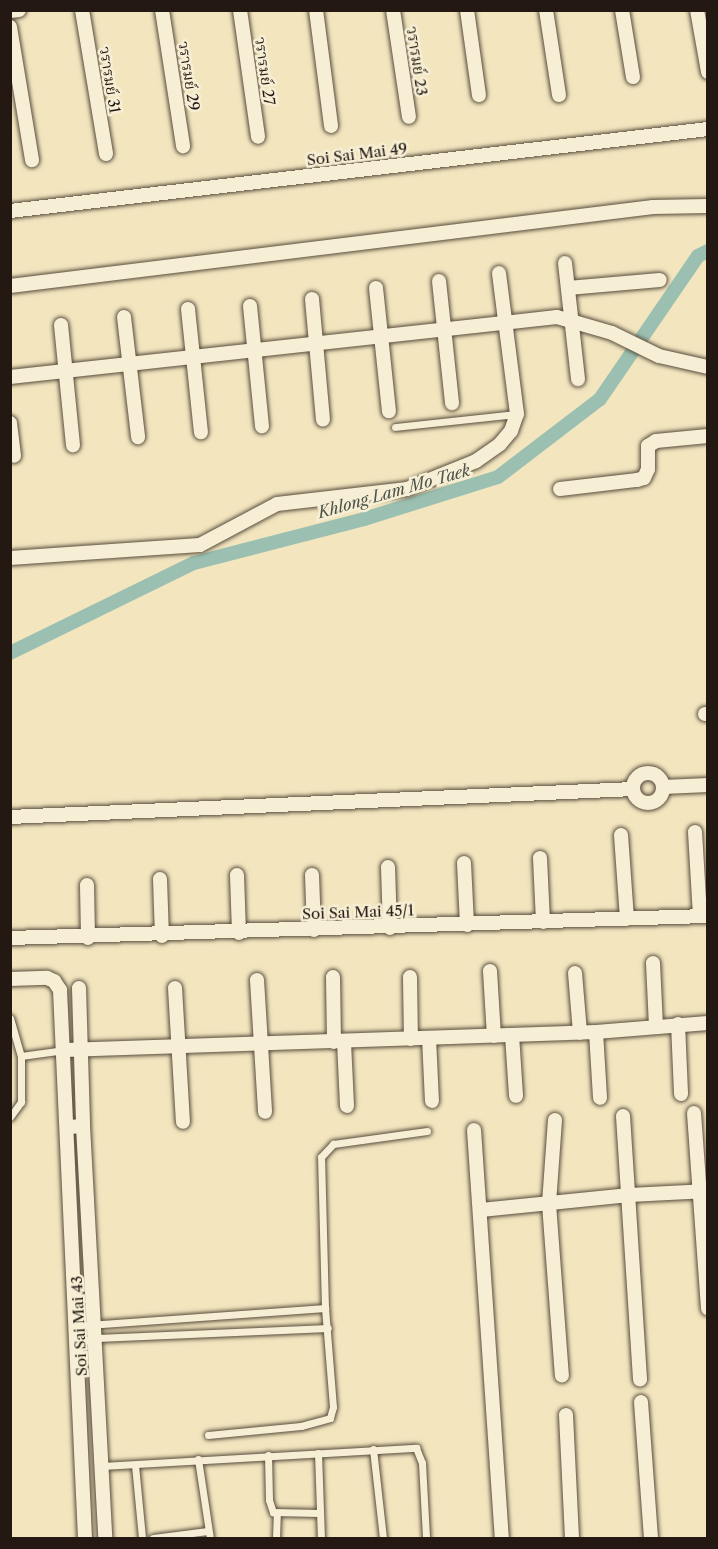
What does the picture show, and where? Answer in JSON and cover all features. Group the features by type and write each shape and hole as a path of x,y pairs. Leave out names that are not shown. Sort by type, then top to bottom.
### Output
{"street":[{"path":"10,11 19,10"},
{"name":"วรารมย์ 31","path":"82,10 106,154"},
{"name":"วรารมย์ 29","path":"162,10 183,146"},
{"name":"วรารมย์ 27","path":"240,10 258,137"},
{"path":"316,10 331,126"},
{"name":"วรารมย์ 23","path":"393,10 409,117"},
{"path":"467,10 479,95"},
{"path":"546,10 559,95"},
{"path":"622,10 633,77"},
{"path":"697,10 708,72"},
{"path":"10,27 32,160"},
{"name":"Soi Sai Mai 49","path":"10,211 708,129"},
{"path":"10,286 641,208 708,206"},
{"path":"565,263 578,379"},
{"path":"10,558 200,545 277,504 407,489 449,475 500,444 511,431 517,414 508,323 499,273"},
{"path":"568,288 660,280"},
{"path":"439,281 452,404"},
{"path":"376,288 389,411"},
{"path":"312,299 323,419"},
{"path":"250,306 262,426"},
{"path":"188,309 201,432"},
{"path":"10,377 557,317 612,333 659,356 708,367"},
{"path":"124,318 138,437"},
{"path":"61,325 73,445"},
{"path":"10,423 14,456"},
{"path":"560,489 644,478 648,468 648,446 656,441 708,436"},
{"path":"10,817 633,789 637,798 646,802 656,800 663,787 708,785"},
{"path":"695,832 704,916"},
{"path":"621,836 627,919"},
{"path":"540,858 543,922"},
{"path":"464,863 467,925"},
{"path":"388,867 390,928"},
{"path":"237,875 239,933"},
{"path":"312,875 314,930"},
{"path":"160,879 162,936"},
{"path":"87,885 88,939"},
{"name":"Soi Sai Mai 45/1","path":"10,938 88,939 704,916"},
{"path":"653,963 656,1026"},
{"path":"490,971 494,1036"},
{"path":"576,973 580,1033"},
{"path":"333,976 347,1106"},
{"path":"410,977 411,1039"},
{"path":"10,979 47,978 58,984 76,1127"},
{"path":"257,980 265,1112"},
{"path":"79,988 84,1050 76,1127 65,1161 86,1539"},
{"path":"175,988 183,1122"},
{"path":"65,1050 580,1033 708,1023"},
{"path":"678,1024 681,1094"},
{"path":"597,1032 600,1098"},
{"path":"512,1035 516,1096"},
{"path":"429,1038 432,1101"},
{"path":"694,1113 704,1191 708,1309"},
{"path":"622,1116 640,1379"},
{"path":"555,1120 549,1204 562,1376"},
{"name":"Soi Sai Mai 43","path":"76,1127 96,1331 105,1539"},
{"path":"474,1130 482,1210 502,1539"},
{"path":"482,1210 629,1195 704,1191"},
{"path":"640,1402 651,1539"},
{"path":"566,1414 572,1539"}],"lane":[{"path":"395,427 517,414"},
{"path":"10,1018 21,1056 21,1102 10,1117"},
{"path":"21,1056 65,1050"},
{"path":"208,1435 302,1426 330,1418 321,1157 325,1149 333,1144 427,1131"},
{"path":"75,1343 96,1331 132,1320 325,1308"},
{"path":"132,1320 133,1336"},
{"path":"74,1326 133,1336 328,1328"},
{"path":"102,1466 416,1448 420,1454 426,1539"},
{"path":"373,1449 383,1539"},
{"path":"318,1453 321,1539"},
{"path":"268,1455 268,1500 277,1514 276,1539"},
{"path":"153,1539 209,1535 198,1459"},
{"path":"135,1465 142,1539"},
{"path":"277,1514 319,1513"}],"waterway":[{"name":"Khlong Lam Mo Taek","path":"10,653 194,563 364,519 498,477 600,399 698,256 708,251"}]}
